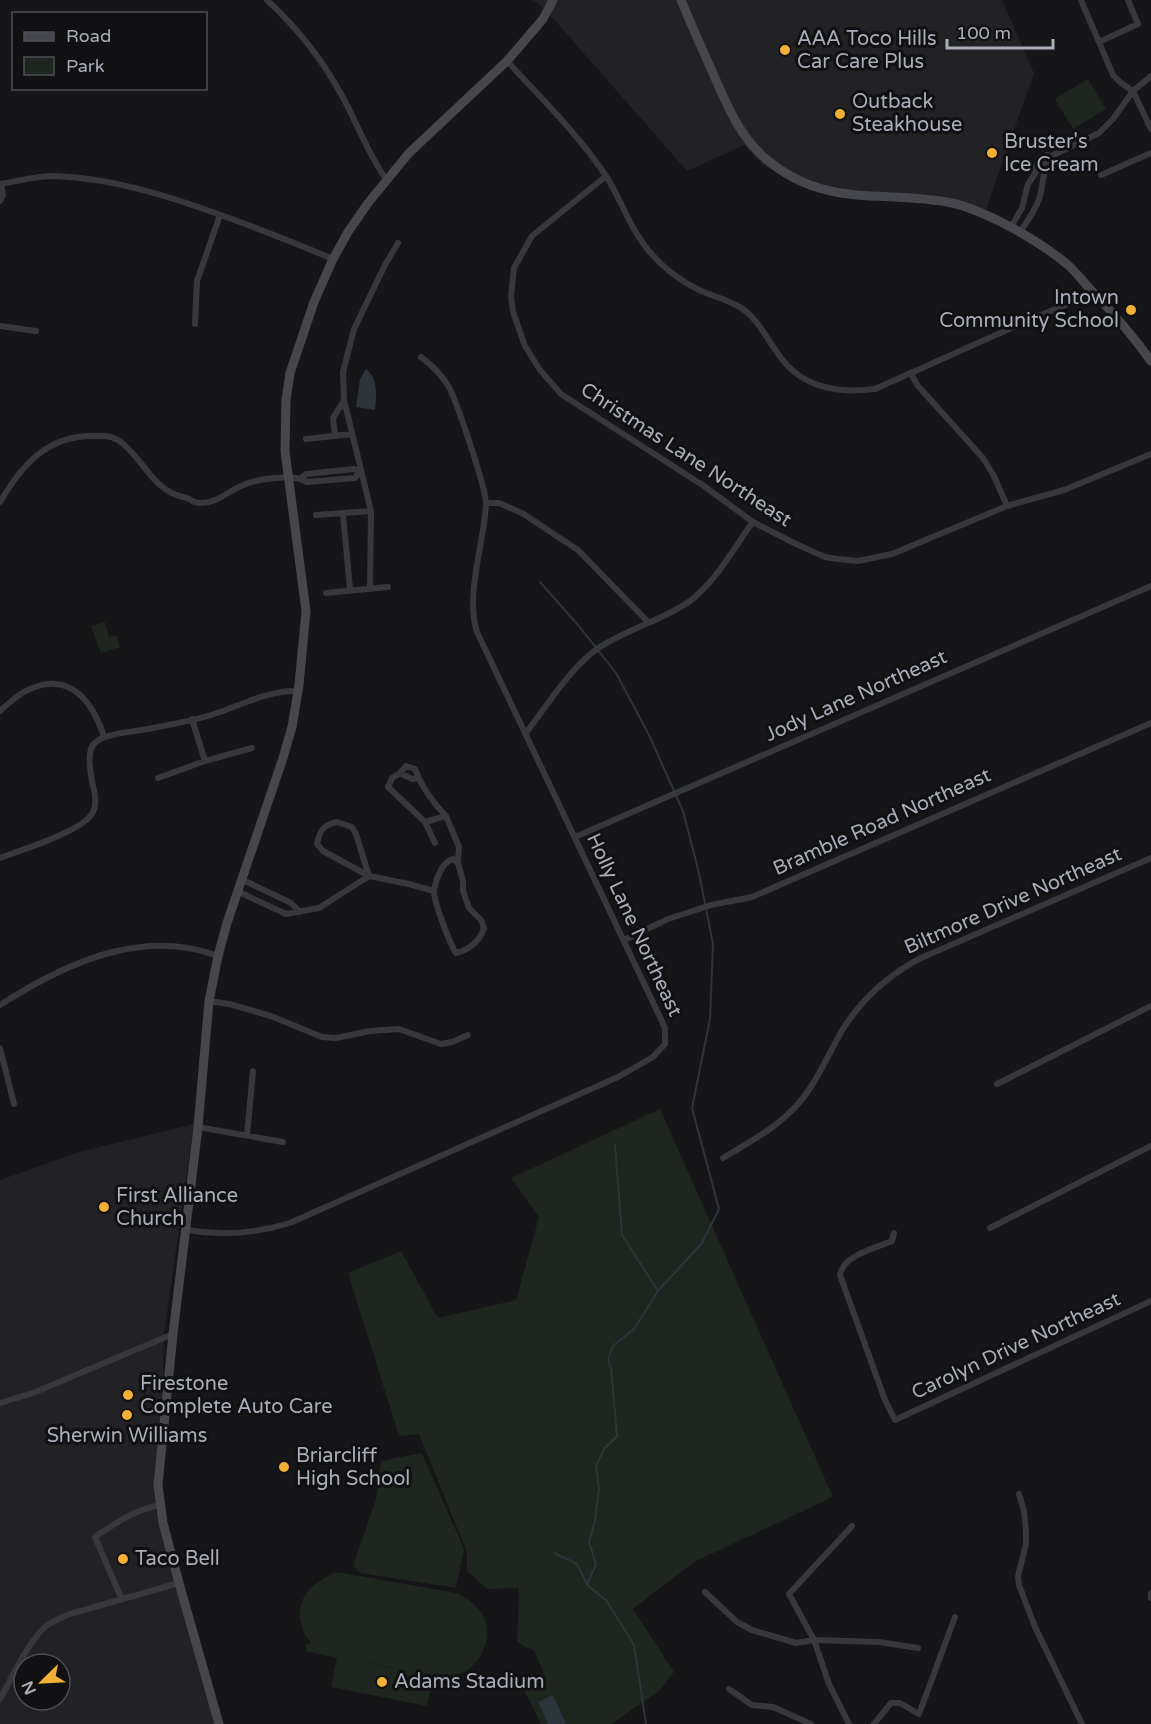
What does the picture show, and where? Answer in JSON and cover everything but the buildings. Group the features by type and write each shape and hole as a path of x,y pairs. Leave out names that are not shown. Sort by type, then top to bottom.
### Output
{"main road":[{"path":"219,1724 178,1583 160,1505 159,1485 173,1334 198,1127 209,1001 218,956 237,891 284,758 298,691 306,611 285,451 290,373 314,302 348,232 386,179 409,153 507,61 543,18 553,0"},
{"path":"681,0 730,112 740,129 755,148 786,174 806,184 837,194 923,199 954,203 980,211 1020,232 1069,266 1117,317 1151,361"}],"street":[{"path":"267,0 286,17 304,39 335,84 386,179"},
{"path":"1081,0 1113,75 1132,91 1151,129"},
{"path":"1099,42 1138,24 1128,0"},
{"path":"507,61 559,118 606,176 649,252 676,277 732,302 751,316 788,366 812,383 833,390 855,392 875,389 1094,293"},
{"path":"1011,227 1022,208 1026,190 1045,159 1099,133 1113,119 1132,91 1151,76"},
{"path":"1101,175 1151,153"},
{"path":"1020,232 1039,200 1043,175 1047,166 1057,154"},
{"path":"0,201 3,195 1,184 54,176 102,181 135,187 220,215 296,242 333,259"},
{"name":"Christmas Lane Northeast","path":"606,176 532,236 514,268 513,312 518,328 540,370 561,394 695,480 753,522 825,557 858,561 892,554 1007,506 1064,490 1151,454"},
{"path":"195,324 197,281 220,215"},
{"path":"370,589 371,511 344,400 343,372 354,329 398,243"},
{"path":"0,326 36,331"},
{"path":"422,357 435,367 449,388 486,503 499,503 522,513 578,550 648,622"},
{"path":"911,374 918,386 983,458 1007,506"},
{"path":"334,436 333,418 344,400"},
{"path":"306,439 352,434"},
{"path":"0,502 22,469 38,454 61,440 79,436 108,436 119,441 133,453 160,485 174,495 198,504 216,500 242,485 288,476 301,478 307,482 355,478 360,471"},
{"path":"301,478 306,474 329,471 354,469 360,471"},
{"path":"329,471 330,480"},
{"name":"Holly Lane Northeast","path":"187,1230 226,1233 264,1231 290,1223 618,1077 653,1057 665,1044 665,1028 473,620 486,503"},
{"path":"316,515 371,511"},
{"path":"343,514 350,590"},
{"path":"526,733 581,663 610,641 691,600 710,581 753,522"},
{"name":"Jody Lane Northeast","path":"575,837 1151,586"},
{"path":"326,592 388,587"},
{"path":"0,711 30,689 46,684 63,684 77,691 85,700 99,721 104,736"},
{"path":"0,858 73,830 88,820 94,811 96,798 89,756 92,745 104,736 152,729 210,715 264,695 287,690 298,691"},
{"path":"192,719 205,761"},
{"name":"Bramble Road Northeast","path":"624,940 668,919 711,904 752,897 1151,723"},
{"path":"158,778 205,761 252,748"},
{"path":"435,843 425,822 388,787 392,778 406,766 415,769 418,778 436,806 446,816 459,848 458,863 463,891 469,908 481,920 484,928 482,935 469,949 456,953 450,945 434,891 444,864 453,858 458,863"},
{"path":"425,822 446,816"},
{"path":"369,876 352,827 337,822 322,828 317,844 323,851 369,876 434,891"},
{"name":"Biltmore Drive Northeast","path":"723,1158 764,1133 796,1106 823,1069 852,1015 870,995 895,974 921,958 1151,858"},
{"path":"237,891 286,914 319,908 328,904 369,876"},
{"path":"242,879 291,903 300,912"},
{"path":"0,1005 77,962 130,947 143,945 198,948 218,956"},
{"path":"209,1001 271,1016 322,1037 336,1038 369,1031 399,1029 441,1044 468,1035"},
{"path":"997,1084 1151,1006"},
{"path":"0,1048 14,1104"},
{"path":"247,1136 253,1071"},
{"path":"198,1127 284,1142"},
{"path":"990,1228 1151,1146"},
{"name":"Carolyn Drive Northeast","path":"894,1233 892,1241 849,1260 841,1268 840,1275 885,1400 896,1420 1151,1301"},
{"path":"0,1402 33,1393 173,1334"},
{"path":"1019,1494 1024,1511 1026,1544 1018,1576 1019,1585 1035,1627 1082,1724"},
{"path":"122,1600 94,1537 128,1515 160,1505"},
{"path":"849,1724 829,1684 814,1640 789,1594 852,1526"},
{"path":"0,1699 42,1630 70,1614 178,1583"},
{"path":"705,1592 737,1622 752,1630 796,1643 814,1640 879,1642 918,1647"},
{"path":"1151,1593 1151,1598"},
{"path":"874,1724 891,1703 900,1703 919,1714 955,1617"},
{"path":"729,1689 752,1705 773,1707 811,1724"}],"shaded area":[{"path":"532,0 1002,0 1034,73 984,215 925,198 894,200 840,198 802,185 763,165 744,145 687,171 543,7"},
{"path":"366,369 375,382 375,410 356,407 360,379"},
{"path":"194,1124 164,1334 161,1494 171,1546 222,1724 0,1724 0,1180 79,1152"},
{"path":"553,1695 566,1724 548,1724 538,1702"}],"green space":[{"path":"1088,79 1106,109 1073,129 1055,99"},
{"path":"105,622 109,637 116,635 120,647 101,653 91,626"},
{"path":"660,1109 833,1497 694,1562 633,1609 674,1672 659,1691 611,1724 541,1724 521,1683 544,1673 534,1651 517,1642 519,1588 487,1589 467,1571 467,1552 419,1434 399,1436 348,1273 401,1251 438,1318 516,1300 539,1217 511,1178"},
{"path":"422,1453 464,1549 456,1588 361,1573 353,1566 376,1499 381,1461"},
{"path":"337,1572 456,1593 462,1596 477,1607 486,1624 487,1638 477,1661 457,1675 438,1676 420,1673 433,1676 427,1706 331,1687 337,1658 306,1651 306,1644 311,1644 300,1621 300,1610 307,1592"}],"waterway":[{"path":"540,582 616,673 649,735 683,811 699,873 713,944 710,1019 692,1108 719,1209 702,1243 658,1291 634,1329 613,1346 608,1360 611,1368 617,1436 604,1449 596,1466 599,1488 595,1521 589,1542 596,1564 587,1585 606,1600 634,1645 646,1724"},
{"path":"615,1145 622,1235 658,1291"},
{"path":"554,1553 577,1564 587,1584"}],"place":[{"name":"AAA Toco Hills Car Care Plus","path":"785,50"},
{"name":"Outback Steakhouse","path":"840,114"},
{"name":"Bruster's Ice Cream","path":"992,153"},
{"name":"Intown Community School","path":"1131,310"},
{"name":"First Alliance Church","path":"104,1207"},
{"name":"Firestone Complete Auto Care","path":"128,1395"},
{"name":"Sherwin Williams","path":"127,1415"},
{"name":"Briarcliff High School","path":"284,1467"},
{"name":"Taco Bell","path":"123,1559"},
{"name":"Adams Stadium","path":"382,1682"}]}
